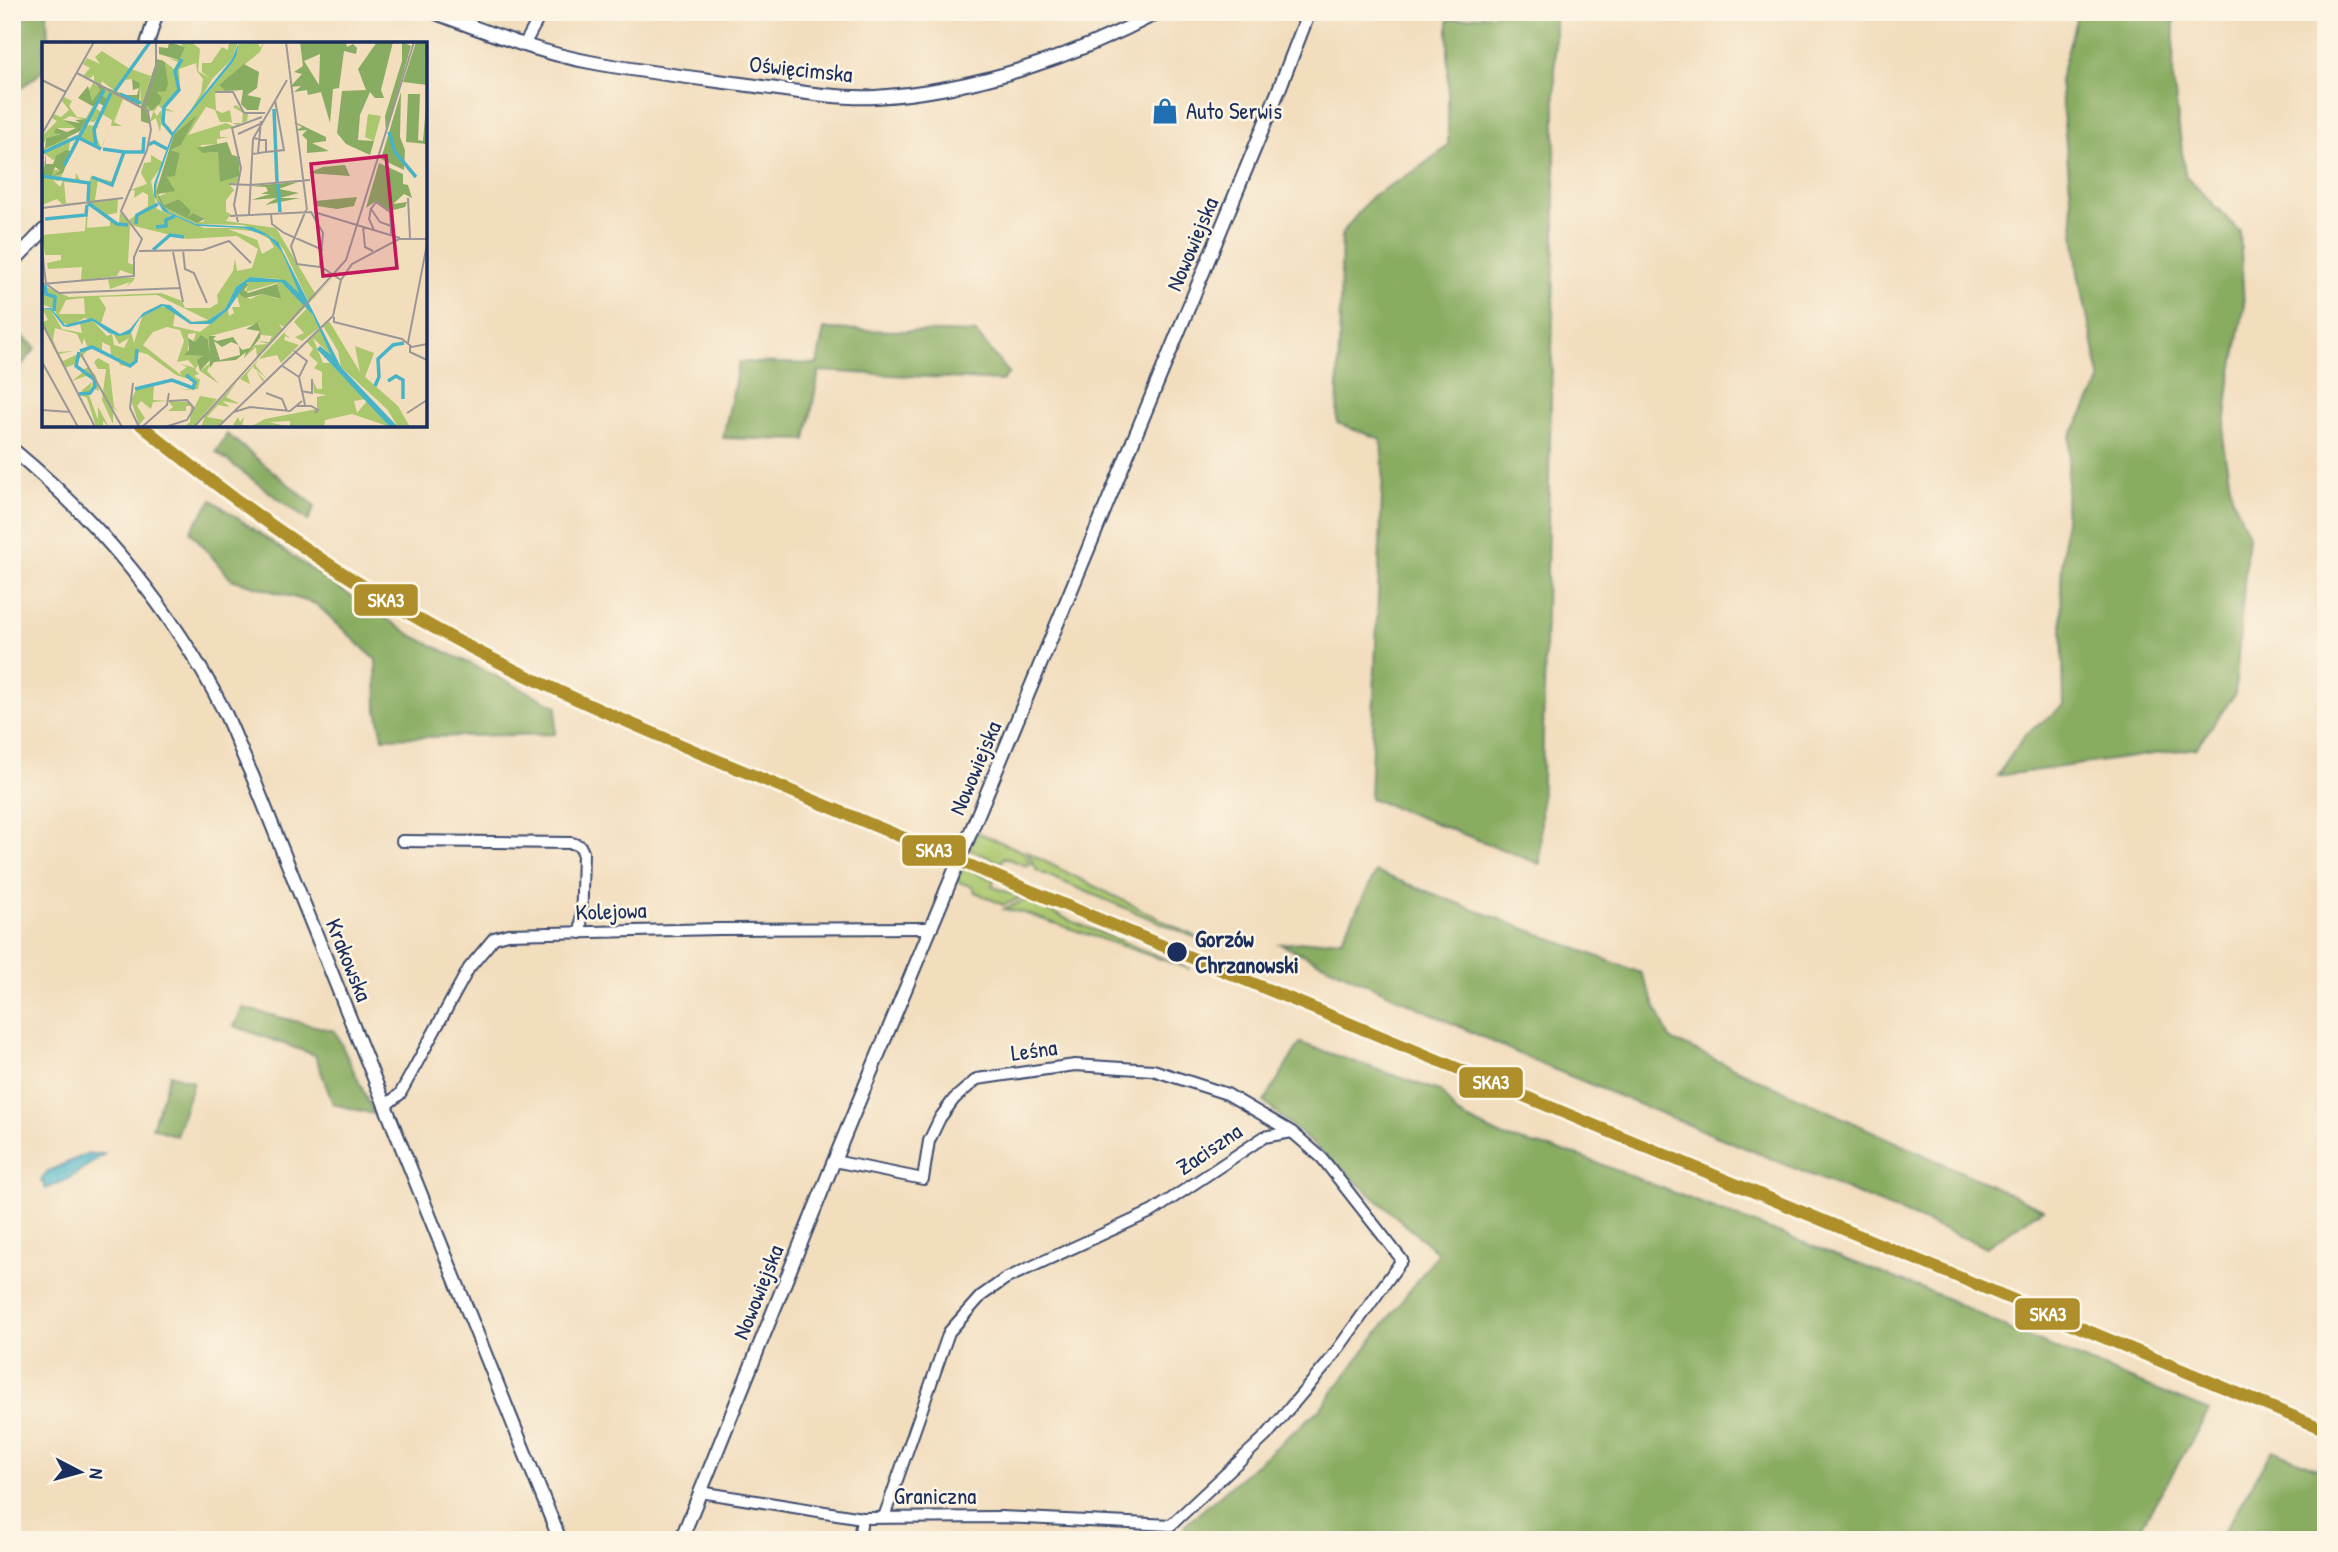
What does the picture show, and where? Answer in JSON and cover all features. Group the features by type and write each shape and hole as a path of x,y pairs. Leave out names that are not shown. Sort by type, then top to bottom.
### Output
{"street":[{"path":"148,42 157,12"},
{"name":"Oświęcimska","path":"433,12 524,45 589,62 792,90 873,97 985,80 1079,49 1119,33 1159,12"},
{"path":"524,45 542,12"},
{"name":"Nowowiejska","path":"681,1540 834,1161 1310,12"},
{"path":"12,263 42,232"},
{"name":"Krakowska","path":"12,449 55,485 114,548 169,620 223,710 560,1540"},
{"path":"402,841 572,843 580,846 583,852 580,933"},
{"name":"Kolejowa","path":"385,1106 400,1094 469,968 494,938 508,934 719,929 932,928"},
{"name":"Leśna","path":"834,1161 923,1179 929,1141 940,1118 954,1099 977,1079 1075,1065 1153,1070 1227,1094 1292,1132"},
{"name":"Zaciszna","path":"884,1517 949,1332 981,1296 1005,1279 1153,1212 1264,1137 1292,1132"},
{"name":"Graniczna","path":"700,1492 862,1518 1014,1517 1171,1525 1266,1436 1327,1364 1402,1260 1322,1158 1292,1132"},
{"path":"859,1540 862,1518"}],"green space":[{"path":"12,12 47,12 48,42 42,42 42,72 12,95"},
{"path":"1507,12 1555,12 1555,229 1540,864 1370,798 1383,468 1381,439 1337,423 1342,233 1372,196 1416,170 1448,146 1448,20"},
{"path":"2078,12 2174,12 2173,79 2185,175 2240,232 2244,308 2230,382 2223,444 2232,496 2248,534 2235,694 2196,748 1997,776 2025,735 2064,705 2061,582 2070,438 2101,381 2078,273 2060,80"},
{"path":"12,327 36,348 12,376"},
{"path":"824,329 976,333 1009,373 1002,381 819,371 806,440 723,438 739,362 817,364"},
{"path":"227,434 315,506 308,521 216,452"},
{"path":"212,500 322,577 413,636 557,706 555,734 383,738 377,710 376,660 316,604 231,579 190,531"},
{"path":"977,832 1024,852 1030,864 1026,866 1004,857 1001,863 969,849"},
{"path":"1027,851 1038,858 1206,942 1037,871"},
{"path":"962,867 994,880 992,886 1021,898 1003,905 975,892 973,887 956,881"},
{"path":"1376,872 1641,973 1670,1039 2043,1209 1986,1247 1541,1064 1280,944 1342,939"},
{"path":"1025,900 1190,969 1024,913 1004,909"},
{"path":"243,1008 335,1031 374,1114 333,1104 315,1055 234,1026"},
{"path":"1300,1043 1440,1091 1457,1114 1504,1137 1574,1154 1941,1296 2013,1331 2209,1411 2133,1540 1197,1540 1184,1526 1320,1409 1438,1253 1264,1102"},
{"path":"170,1074 193,1082 176,1136 152,1127"},
{"path":"2272,1450 2326,1472 2326,1540 2219,1540"}],"water":[{"path":"87,1154 104,1154 70,1178 46,1189 41,1180 48,1171"}],"transit line":[{"name":"SKA3","path":"143,427 216,485 294,541 375,593 458,641 575,699 2326,1430"}],"place":[{"name":"Auto Serwis","path":"1165,111"},
{"name":"Gorzów Chrzanowski","path":"1177,952"}]}
